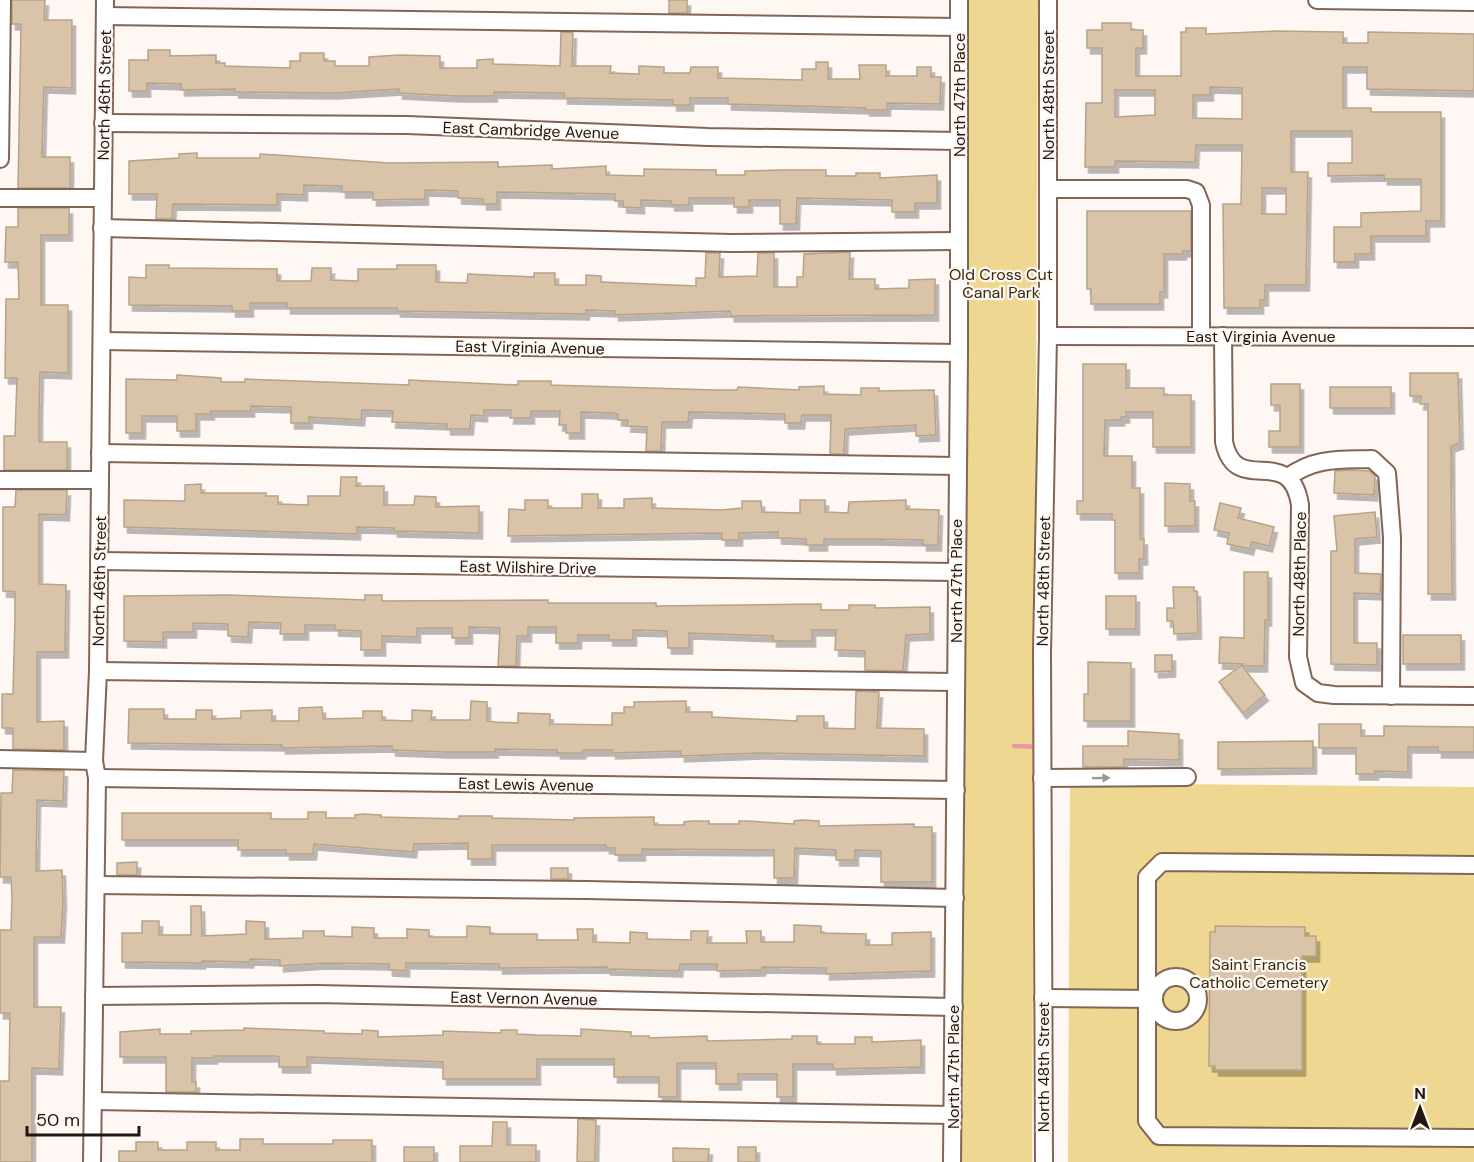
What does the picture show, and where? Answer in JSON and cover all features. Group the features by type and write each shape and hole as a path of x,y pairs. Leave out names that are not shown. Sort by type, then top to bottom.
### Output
{"street":[{"path":"0,159 2,0"},
{"name":"North 47th Place","path":"952,1162 959,353 959,0"},
{"name":"North 48th Street","path":"1044,1162 1042,778 1048,336 1048,0"},
{"path":"1317,0 1473,2"},
{"path":"105,8 959,27"},
{"name":"North 46th Street","path":"92,1162 97,778 94,760 98,671 105,8"},
{"name":"East Cambridge Avenue","path":"103,123 407,125 708,137 959,141"},
{"path":"1048,189 1187,189 1196,192 1201,204 1201,336"},
{"path":"0,198 102,198"},
{"path":"102,228 732,243 958,241"},
{"name":"East Virginia Avenue","path":"1048,336 1474,337"},
{"path":"1223,336 1224,442 1227,454 1236,466 1249,471 1276,471 1288,477 1305,465 1329,460 1372,459 1387,473 1392,537 1391,696 1474,696"},
{"name":"East Virginia Avenue","path":"102,340 959,353"},
{"path":"100,453 957,466"},
{"name":"North 48th Place","path":"1288,477 1297,488 1300,505 1298,657 1304,682 1318,693 1334,696 1391,696"},
{"path":"0,480 100,480"},
{"name":"East Wilshire Drive","path":"99,561 956,572"},
{"path":"98,671 956,682"},
{"path":"0,759 94,760"},
{"path":"1042,778 1187,777"},
{"name":"East Lewis Avenue","path":"97,778 956,790"},
{"path":"1474,866 1162,862 1147,877 1150,999 1147,1121 1159,1136 1474,1138"},
{"path":"96,885 587,890 955,898"},
{"name":"East Vernon Avenue","path":"94,996 316,994 954,1007"},
{"path":"1043,998 1150,999"},
{"path":"94,1101 953,1115"}],"green space":[{"name":"Old Cross Cut Canal Park","path":"966,0 1038,0 1032,1162 959,1162"},
{"name":"Saint Francis Catholic Cemetery","path":"1070,783 1474,787 1474,1162 1068,1162"}],"building":[{"path":"12,0 45,0 44,20 72,20 72,88 44,87 42,157 70,157 70,188 18,188 21,24 12,24"},
{"path":"669,0 687,0 687,13 669,13"},
{"path":"1102,23 1131,23 1131,30 1143,30 1143,48 1136,48 1136,76 1181,76 1181,32 1186,32 1186,28 1206,28 1206,34 1275,31 1343,32 1343,43 1368,43 1368,32 1474,34 1474,91 1367,89 1367,67 1343,67 1343,108 1371,108 1371,112 1441,112 1441,221 1426,221 1426,236 1371,236 1371,254 1355,254 1355,262 1334,262 1334,227 1361,227 1361,213 1421,211 1421,179 1384,179 1384,175 1328,176 1328,163 1352,163 1352,131 1291,131 1291,172 1308,172 1306,285 1265,285 1265,300 1260,300 1260,308 1224,308 1223,204 1241,204 1242,145 1196,145 1195,162 1115,161 1115,167 1085,167 1086,103 1102,103 1102,48 1087,48 1087,30 1102,30","holes":["1210,87 1242,88 1242,119 1193,118 1193,95 1210,95","1115,90 1155,90 1155,115 1115,117","1262,188 1286,188 1286,214 1262,214"]},
{"path":"561,32 573,33 572,66 611,66 610,73 639,74 639,66 664,67 664,73 690,73 691,67 718,67 718,78 802,80 802,69 816,69 816,62 828,62 828,79 860,79 859,65 886,65 886,76 917,76 917,67 931,67 931,77 941,77 940,104 887,103 887,110 866,110 866,108 728,104 728,98 690,98 690,105 673,105 673,100 564,98 564,93 494,92 494,96 455,96 399,93 399,89 335,93 235,92 235,89 181,90 181,84 147,83 147,91 129,91 129,60 148,60 148,50 170,50 170,56 216,55 216,63 225,63 225,66 290,68 290,61 300,61 300,53 324,53 324,61 335,61 335,66 369,66 369,57 399,55 440,56 440,68 477,68 477,60 493,59 493,64 560,66"},
{"path":"197,153 197,158 260,158 260,154 388,163 498,162 498,167 552,165 552,169 606,166 606,175 644,176 644,169 716,170 716,175 745,175 745,171 826,170 826,176 856,176 856,173 880,173 880,178 937,175 937,203 915,203 915,212 892,212 892,200 797,198 796,224 780,224 780,200 749,200 749,207 734,207 734,198 689,198 689,205 671,205 671,201 641,200 641,208 623,207 623,201 615,201 615,194 497,192 497,204 483,204 483,199 458,198 458,191 425,190 425,199 373,200 373,192 342,192 342,186 304,185 304,195 277,194 277,205 173,204 172,219 156,219 157,194 129,194 129,161 179,158 179,154"},
{"path":"18,208 69,208 69,235 41,235 41,305 68,305 68,373 40,372 39,416 39,442 67,442 67,470 4,470 4,436 15,436 17,378 5,378 6,299 19,299 18,262 5,262 6,227 18,227"},
{"path":"1087,211 1191,211 1191,251 1183,251 1183,254 1164,254 1164,292 1160,292 1160,304 1091,304 1091,289 1087,289"},
{"path":"850,252 849,279 875,279 875,289 909,288 909,280 935,279 935,315 731,316 730,311 615,315 615,311 586,310 586,314 397,311 397,308 287,308 287,303 250,303 250,311 232,311 232,306 129,305 129,277 146,278 146,265 169,265 169,268 277,269 277,281 311,281 312,268 331,268 331,280 358,281 358,269 397,269 397,265 436,265 436,282 467,283 468,274 534,277 534,273 555,273 555,285 586,285 586,275 601,276 601,282 696,286 696,278 705,278 706,253 720,253 719,277 757,276 758,253 774,253 774,287 797,287 797,277 803,277 804,254"},
{"path":"1083,364 1126,364 1126,388 1164,388 1164,395 1191,395 1191,447 1153,447 1153,412 1126,412 1126,417 1121,417 1121,420 1105,420 1104,456 1132,456 1132,488 1140,488 1140,539 1144,539 1144,559 1139,559 1139,573 1115,573 1115,520 1112,520 1112,514 1077,514 1077,501 1083,501"},
{"path":"1410,373 1458,373 1460,443 1451,446 1452,594 1428,594 1428,404 1420,404 1421,396 1410,396"},
{"path":"177,375 221,378 221,382 245,382 245,379 409,385 409,380 518,385 518,381 551,381 551,385 715,390 737,390 738,387 799,390 799,387 824,386 824,394 861,395 861,388 879,388 879,391 934,390 936,435 916,436 916,425 845,429 844,454 830,454 831,415 802,415 801,423 785,423 785,414 689,412 688,422 662,422 661,451 646,451 647,427 627,426 628,420 618,420 618,414 610,413 581,412 581,433 566,433 566,425 559,425 560,411 531,411 531,418 510,418 511,410 484,410 484,416 471,415 470,429 447,429 447,424 392,422 393,411 362,410 361,420 309,417 309,423 291,423 291,407 251,406 251,411 211,411 211,414 196,414 196,431 177,431 177,416 142,416 142,433 126,433 126,379 177,380"},
{"path":"1271,384 1300,384 1300,447 1269,447 1269,431 1280,431 1280,405 1271,405"},
{"path":"1330,387 1391,387 1391,408 1330,408"},
{"path":"1335,471 1369,471 1375,476 1374,495 1334,493"},
{"path":"341,477 357,477 356,486 384,486 384,505 414,505 415,496 436,497 436,507 479,506 479,533 394,531 394,528 357,527 357,534 124,527 124,500 185,501 185,485 201,484 201,493 266,493 266,496 278,496 278,504 308,505 308,496 340,496"},
{"path":"1165,483 1190,484 1190,501 1195,501 1195,526 1165,526"},
{"path":"16,490 67,490 66,515 39,514 39,584 66,585 65,652 37,652 37,722 64,721 64,750 13,749 13,728 2,728 2,694 13,694 15,616 15,592 3,591 3,507 15,507"},
{"path":"582,494 598,494 598,508 624,508 624,499 652,498 652,508 722,510 742,508 742,501 761,501 762,512 800,513 800,500 825,500 825,512 848,513 849,502 906,500 906,509 939,510 938,545 923,545 923,540 824,539 824,545 806,545 806,539 778,538 778,532 739,533 739,540 722,540 722,533 508,536 509,509 525,510 525,500 548,500 548,508 582,508"},
{"path":"1220,503 1241,508 1238,518 1274,527 1269,546 1252,542 1250,549 1227,544 1229,533 1214,530"},
{"path":"1375,512 1377,537 1355,539 1355,573 1381,574 1380,594 1354,593 1354,643 1377,643 1377,665 1331,664 1331,551 1337,551 1334,516"},
{"path":"1244,572 1268,572 1268,620 1265,620 1264,666 1242,666 1265,695 1243,713 1219,682 1243,664 1219,663 1220,637 1244,638"},
{"path":"1173,587 1194,587 1194,591 1197,591 1198,633 1174,634 1173,621 1167,621 1167,608 1174,608"},
{"path":"229,595 365,600 365,595 382,595 382,601 548,600 548,603 656,603 656,606 821,604 821,610 849,610 849,605 875,605 875,608 930,607 930,634 906,635 903,671 865,670 865,651 835,650 836,630 812,630 812,641 773,641 773,636 689,633 689,648 668,648 667,631 633,630 633,640 609,640 609,635 578,635 578,643 556,643 556,627 528,627 528,636 517,636 516,666 498,666 500,628 469,627 469,638 452,638 452,628 417,628 417,637 382,636 382,650 361,650 361,631 335,630 335,625 305,625 305,634 280,634 281,623 249,622 248,637 228,636 228,624 193,623 193,632 163,632 163,642 124,641 124,596"},
{"path":"1106,596 1136,596 1136,629 1106,629"},
{"path":"1403,635 1461,635 1461,664 1403,664"},
{"path":"1155,655 1172,655 1172,671 1155,672"},
{"path":"1088,662 1131,663 1131,721 1084,721 1084,694 1088,694"},
{"path":"856,691 879,692 877,728 924,729 924,756 760,753 681,756 681,751 612,753 612,750 583,750 582,753 557,753 557,750 495,749 495,752 446,752 392,750 392,746 282,748 282,745 128,743 129,709 164,709 164,719 196,719 196,710 212,710 212,719 241,718 241,711 272,710 272,721 299,721 299,708 322,707 323,719 363,718 363,711 382,711 382,720 412,721 412,710 432,711 431,720 470,720 471,701 487,702 487,721 495,722 518,723 518,713 550,714 550,724 612,725 612,713 624,713 624,707 634,707 634,702 686,701 686,712 712,712 712,717 797,721 797,716 824,716 824,728 855,729"},
{"path":"1319,724 1361,724 1361,736 1384,736 1384,726 1474,727 1474,752 1438,752 1438,747 1408,747 1408,772 1375,771 1375,774 1356,774 1356,748 1319,748"},
{"path":"1128,731 1179,734 1179,760 1124,759 1124,767 1083,767 1083,746 1128,746"},
{"path":"1313,741 1313,768 1218,769 1218,742"},
{"path":"13,770 64,771 63,801 37,800 36,871 62,870 63,901 61,937 34,937 34,1007 61,1007 59,1069 32,1068 32,1162 0,1162 0,1081 9,1081 10,1013 0,1013 0,930 11,930 12,897 11,877 0,877 1,793 12,793"},
{"path":"308,812 326,812 326,818 355,818 355,815 363,814 381,815 381,817 459,819 459,816 574,820 574,818 654,817 654,825 684,825 684,822 692,821 709,821 709,824 739,824 739,821 747,821 794,824 794,821 802,820 819,821 819,826 914,824 914,827 932,827 932,882 881,882 881,851 855,850 855,860 836,860 836,850 795,848 794,878 774,878 774,850 642,849 642,855 615,855 615,848 606,848 606,845 492,845 492,859 468,859 468,843 414,844 413,852 314,844 313,854 286,854 286,850 238,850 238,840 122,840 122,813 271,813 271,819 308,819"},
{"path":"137,862 137,875 117,875 117,863"},
{"path":"551,868 568,868 568,879 551,879"},
{"path":"191,906 201,906 202,936 246,934 246,921 265,922 265,939 303,938 303,931 324,931 324,936 352,937 352,927 374,928 374,938 407,938 407,929 429,930 429,937 467,937 467,926 490,927 490,934 537,934 537,940 578,940 577,929 593,929 593,942 630,943 630,932 647,933 647,939 691,940 691,931 708,931 707,943 747,943 746,931 761,931 761,942 794,942 794,925 821,926 821,933 866,934 866,945 892,945 892,933 931,932 931,971 826,974 826,968 762,967 762,970 717,971 717,964 680,964 679,971 607,969 607,967 499,968 499,964 406,963 406,971 389,970 389,964 324,963 280,966 280,960 250,959 250,962 122,962 122,933 142,933 142,921 159,921 159,935 191,935"},
{"path":"1215,926 1305,927 1305,936 1316,936 1316,956 1302,956 1302,1070 1215,1070 1215,1066 1209,1066 1210,932 1215,932"},
{"path":"244,1028 362,1034 362,1030 378,1031 378,1037 443,1035 443,1031 501,1033 501,1030 517,1030 517,1034 581,1036 581,1029 631,1032 631,1036 649,1036 649,1038 707,1036 707,1041 792,1039 792,1036 817,1036 817,1044 855,1044 855,1037 872,1037 872,1042 921,1040 921,1067 833,1069 833,1064 793,1064 793,1097 777,1097 777,1074 738,1074 738,1084 716,1084 716,1063 677,1063 677,1097 659,1097 659,1077 614,1077 614,1059 537,1059 537,1079 443,1079 443,1062 307,1057 307,1067 279,1067 279,1057 276,1056 214,1056 214,1058 192,1058 192,1082 196,1082 196,1092 166,1092 166,1057 120,1057 120,1032 160,1029 160,1034 191,1034 191,1031 244,1030"},
{"path":"578,1119 596,1120 595,1162 577,1162"},
{"path":"493,1122 507,1122 507,1145 536,1145 536,1162 460,1162 460,1146 492,1146"},
{"path":"240,1139 263,1139 263,1144 333,1144 333,1140 372,1140 372,1162 119,1162 119,1151 136,1151 136,1142 158,1142 158,1150 187,1150 187,1142 216,1142 216,1150 240,1150"},
{"path":"404,1147 434,1147 434,1162 404,1162"},
{"path":"738,1147 756,1147 756,1162 738,1162"},
{"path":"673,1148 709,1149 708,1162 673,1162"}],"waterway":[{"path":"1014,746 1040,747"}]}
